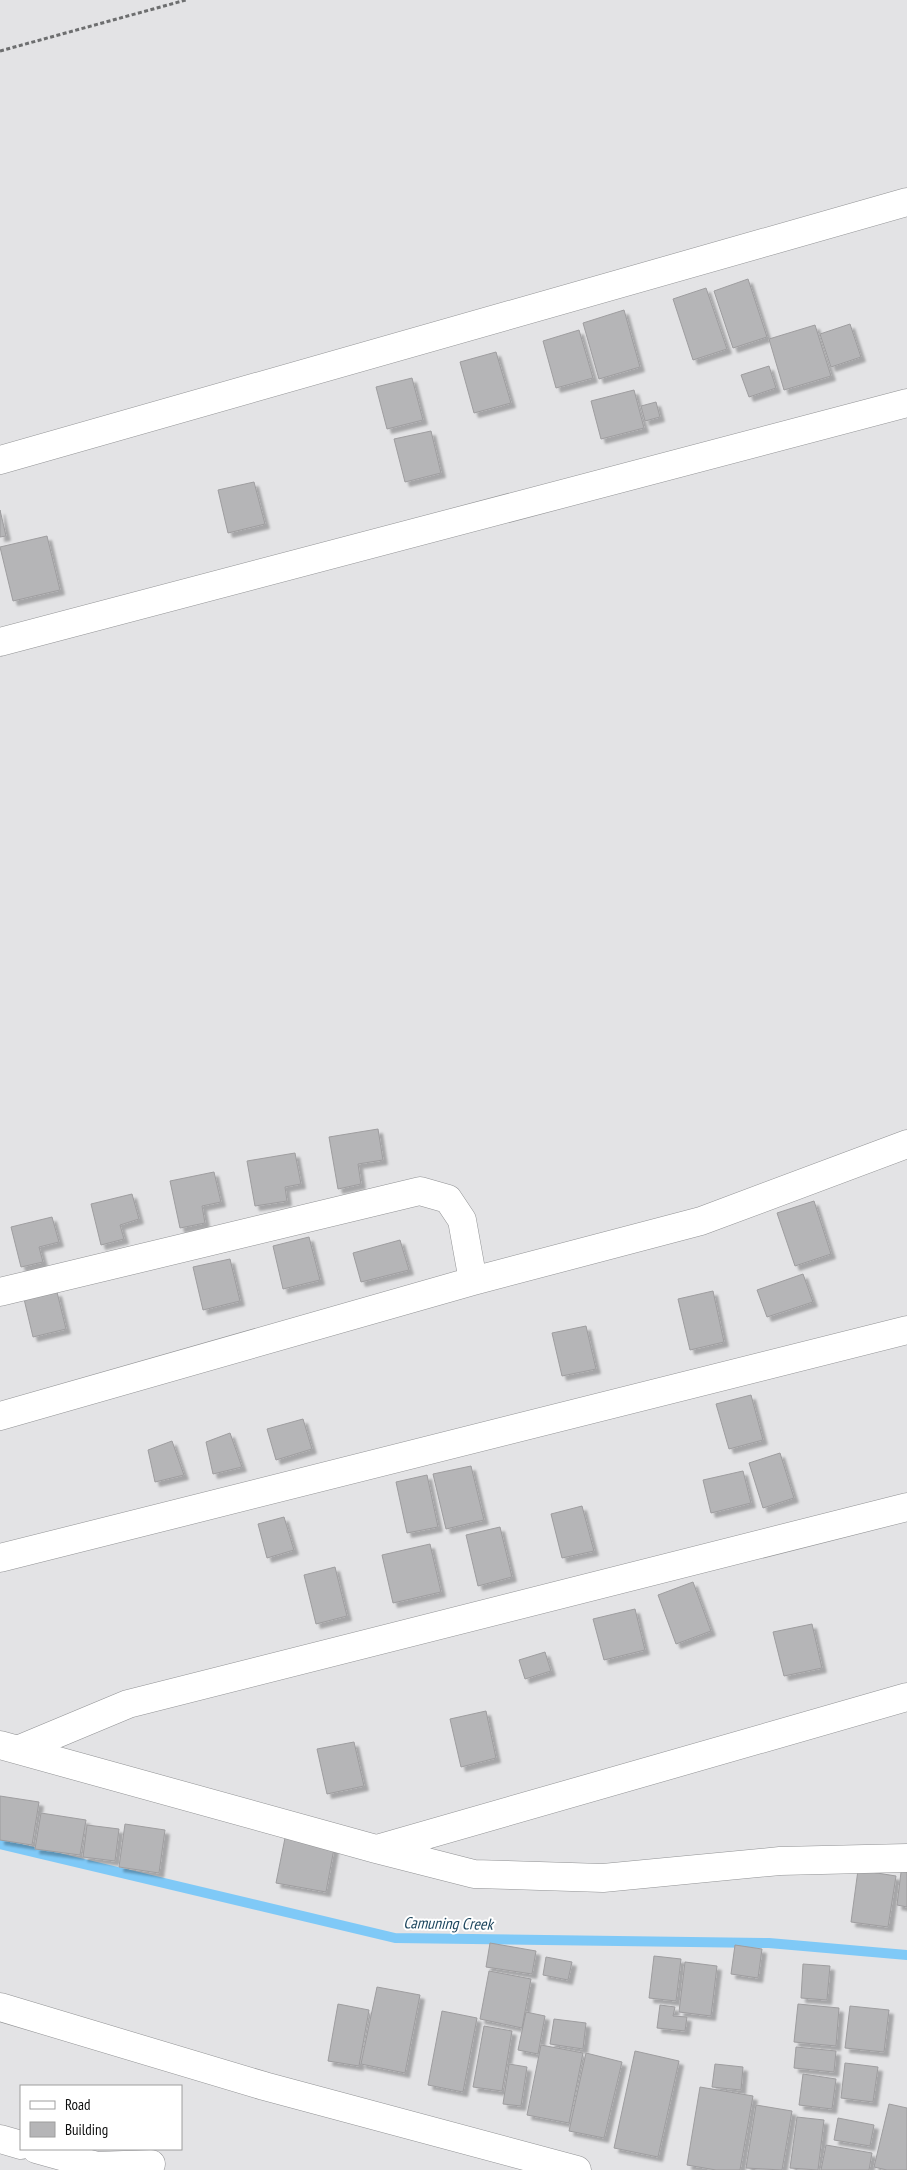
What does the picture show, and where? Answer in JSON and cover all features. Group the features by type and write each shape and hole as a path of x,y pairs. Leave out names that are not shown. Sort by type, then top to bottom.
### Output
{"street":[{"path":"0,460 907,202"},
{"path":"0,642 907,403"},
{"path":"0,1416 473,1280 701,1222 907,1144"},
{"path":"0,1292 420,1191 448,1199 462,1220 473,1280"},
{"path":"0,1558 907,1330"},
{"path":"10,1747 128,1704 907,1507"},
{"path":"376,1849 907,1697"},
{"path":"10,1747 376,1849 474,1874 603,1878 780,1861 907,1858"},
{"path":"0,2008 264,2086 577,2170"},
{"path":"0,2138 20,2145"},
{"path":"39,2150 96,2168 151,2164"}],"path":[{"path":"0,51 186,0"}],"building":[{"path":"748,279 767,337 733,348 714,291"},
{"path":"706,288 727,349 693,360 673,299"},
{"path":"624,310 640,367 599,379 583,323"},
{"path":"850,324 861,357 831,367 820,334"},
{"path":"815,325 831,376 784,390 769,339"},
{"path":"579,330 593,378 556,388 543,341"},
{"path":"496,352 511,403 474,413 460,362"},
{"path":"769,366 776,388 749,397 741,375"},
{"path":"412,378 423,420 387,429 376,387"},
{"path":"634,390 644,428 601,439 591,401"},
{"path":"656,402 660,417 645,421 641,406"},
{"path":"431,431 441,473 405,482 394,439"},
{"path":"254,482 265,524 228,533 218,490"},
{"path":"0,510 6,536 0,537"},
{"path":"47,536 60,590 13,601 0,547"},
{"path":"378,1129 383,1160 358,1164 361,1184 338,1189 329,1137"},
{"path":"295,1153 301,1184 285,1187 287,1201 255,1206 247,1161"},
{"path":"214,1172 221,1202 202,1206 205,1223 180,1228 170,1181"},
{"path":"132,1194 139,1219 120,1225 124,1239 101,1245 91,1204"},
{"path":"814,1201 831,1254 795,1266 777,1213"},
{"path":"52,1217 59,1242 39,1247 43,1262 21,1267 11,1227"},
{"path":"309,1237 320,1280 283,1289 273,1246"},
{"path":"400,1240 409,1270 361,1282 353,1253"},
{"path":"230,1259 240,1301 203,1310 193,1267"},
{"path":"803,1274 813,1302 767,1317 757,1290"},
{"path":"713,1291 724,1342 690,1350 678,1299"},
{"path":"57,1292 66,1329 33,1337 24,1299"},
{"path":"586,1326 596,1369 562,1376 552,1333"},
{"path":"751,1395 763,1440 729,1449 716,1404"},
{"path":"303,1419 312,1449 276,1460 267,1429"},
{"path":"230,1433 242,1467 213,1474 206,1442"},
{"path":"172,1441 184,1475 155,1482 148,1450"},
{"path":"780,1453 794,1498 763,1508 749,1463"},
{"path":"471,1466 484,1520 446,1529 433,1474"},
{"path":"743,1471 751,1503 711,1513 703,1480"},
{"path":"427,1475 438,1527 407,1533 396,1482"},
{"path":"582,1506 594,1551 562,1558 551,1514"},
{"path":"284,1517 294,1550 267,1558 258,1524"},
{"path":"500,1527 512,1577 478,1586 466,1535"},
{"path":"430,1544 441,1592 393,1603 382,1555"},
{"path":"335,1567 347,1616 316,1624 304,1575"},
{"path":"693,1582 711,1631 676,1644 658,1595"},
{"path":"635,1609 645,1650 604,1660 593,1619"},
{"path":"812,1624 822,1668 784,1676 773,1632"},
{"path":"545,1652 551,1671 525,1679 519,1660"},
{"path":"486,1711 496,1758 461,1767 450,1719"},
{"path":"354,1742 364,1786 327,1794 317,1749"},
{"path":"0,1796 39,1802 32,1845 0,1840"},
{"path":"41,1813 86,1820 80,1855 35,1849"},
{"path":"125,1824 165,1830 159,1873 119,1867"},
{"path":"87,1825 119,1829 115,1861 83,1857"},
{"path":"286,1833 335,1843 326,1892 276,1883"},
{"path":"902,1864 907,1865 907,1907 897,1905"},
{"path":"858,1870 896,1876 888,1927 851,1922"},
{"path":"490,1943 536,1951 532,1974 486,1967"},
{"path":"735,1945 762,1949 758,1978 731,1974"},
{"path":"654,1956 681,1959 676,2001 649,1998"},
{"path":"546,1957 572,1962 568,1980 543,1975"},
{"path":"685,1962 717,1966 711,2016 679,2012"},
{"path":"803,1964 830,1966 827,2000 801,1998"},
{"path":"489,1971 531,1979 522,2028 480,2019"},
{"path":"377,1987 420,1995 405,2073 361,2064"},
{"path":"338,2004 369,2010 359,2066 328,2061"},
{"path":"798,2004 839,2008 836,2046 794,2042"},
{"path":"660,2005 675,2007 673,2016 687,2017 685,2031 657,2028"},
{"path":"850,2006 889,2010 884,2052 845,2048"},
{"path":"442,2011 477,2018 463,2092 428,2085"},
{"path":"526,2012 545,2016 538,2054 518,2050"},
{"path":"554,2019 586,2023 583,2049 550,2044"},
{"path":"484,2026 512,2031 502,2091 473,2087"},
{"path":"541,2045 583,2053 569,2123 527,2115"},
{"path":"796,2047 836,2051 834,2072 794,2068"},
{"path":"635,2051 679,2061 658,2157 614,2148"},
{"path":"586,2053 622,2062 604,2138 569,2131"},
{"path":"845,2063 878,2067 873,2102 841,2098"},
{"path":"509,2064 527,2067 521,2106 503,2104"},
{"path":"715,2064 743,2067 741,2090 712,2087"},
{"path":"803,2074 836,2079 832,2109 799,2105"},
{"path":"700,2087 753,2096 740,2170 716,2170 687,2165"},
{"path":"889,2104 907,2108 907,2170 887,2170 874,2167"},
{"path":"756,2105 792,2111 782,2170 746,2168"},
{"path":"797,2117 824,2120 818,2170 790,2168"},
{"path":"838,2118 874,2125 870,2146 834,2140"},
{"path":"826,2145 872,2153 869,2170 821,2170"}],"waterway":[{"name":"Camuning Creek","path":"0,1844 395,1938 769,1943 907,1955"}]}
